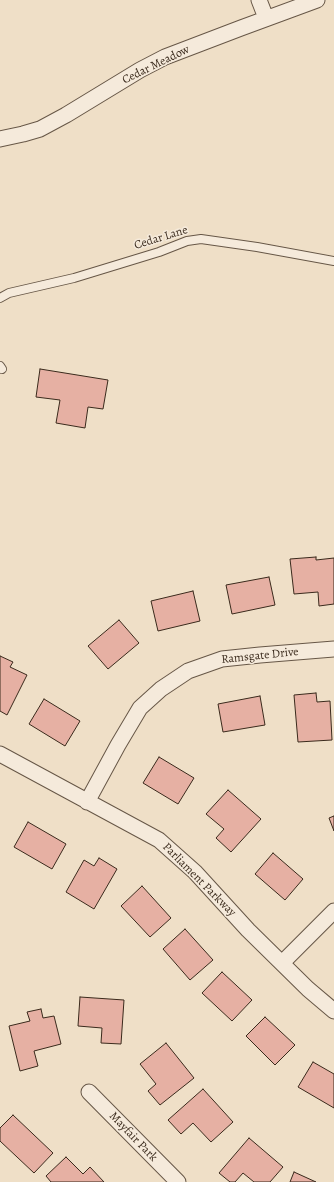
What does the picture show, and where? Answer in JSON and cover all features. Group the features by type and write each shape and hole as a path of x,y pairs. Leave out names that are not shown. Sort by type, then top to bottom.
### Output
{"street":[{"path":"259,0 266,18"},
{"name":"Cedar Meadow","path":"0,139 40,129 146,67 165,58 266,18 317,0"},
{"name":"Ramsgate Drive","path":"87,802 140,708 161,689 188,671 222,659 260,654 334,649"},
{"name":"Parliament Parkway","path":"0,754 159,840 195,872 248,930 308,989 334,1011"},
{"path":"282,963 334,911"},
{"name":"Mayfair Park","path":"89,1092 178,1182"}],"lane":[{"name":"Cedar Lane","path":"0,298 9,293 74,278 187,242 201,239 257,247 334,261"}],"building":[{"path":"40,369 108,380 103,409 88,407 85,428 56,423 60,400 36,397"},
{"path":"316,557 316,560 334,558 334,604 319,606 318,592 294,594 290,559"},
{"path":"269,577 275,605 232,614 226,585"},
{"path":"193,591 200,621 158,631 151,601"},
{"path":"119,620 139,643 108,669 88,646"},
{"path":"0,656 13,662 10,667 27,675 7,715 0,711"},
{"path":"316,693 317,702 330,701 332,740 298,742 294,695"},
{"path":"260,696 265,725 223,732 218,704"},
{"path":"44,699 80,721 65,746 29,724"},
{"path":"159,757 194,778 178,804 143,783"},
{"path":"228,790 261,819 231,852 216,838 224,829 206,814"},
{"path":"334,816 334,831 329,818"},
{"path":"28,822 66,844 52,869 14,847"},
{"path":"273,853 303,879 285,900 255,874"},
{"path":"99,858 117,869 94,909 66,892 84,860 94,866"},
{"path":"142,886 171,918 150,937 121,906"},
{"path":"185,929 213,960 190,980 163,949"},
{"path":"222,972 252,1000 232,1021 202,993"},
{"path":"80,997 124,1000 121,1044 101,1043 102,1028 78,1026"},
{"path":"41,1009 43,1018 54,1016 61,1044 34,1051 38,1066 20,1071 9,1026 30,1021 27,1012"},
{"path":"265,1017 295,1045 275,1065 246,1036"},
{"path":"166,1043 194,1078 160,1105 148,1091 156,1084 140,1064"},
{"path":"313,1062 334,1074 334,1108 298,1087"},
{"path":"203,1089 233,1122 211,1142 193,1123 181,1134 168,1120"},
{"path":"13,1115 53,1153 34,1173 0,1141 0,1128"},
{"path":"249,1138 283,1167 270,1182 254,1182 243,1173 235,1182 230,1182 219,1173"},
{"path":"66,1157 83,1174 90,1167 104,1182 51,1182 46,1176"},
{"path":"294,1172 316,1182 290,1182"}]}
